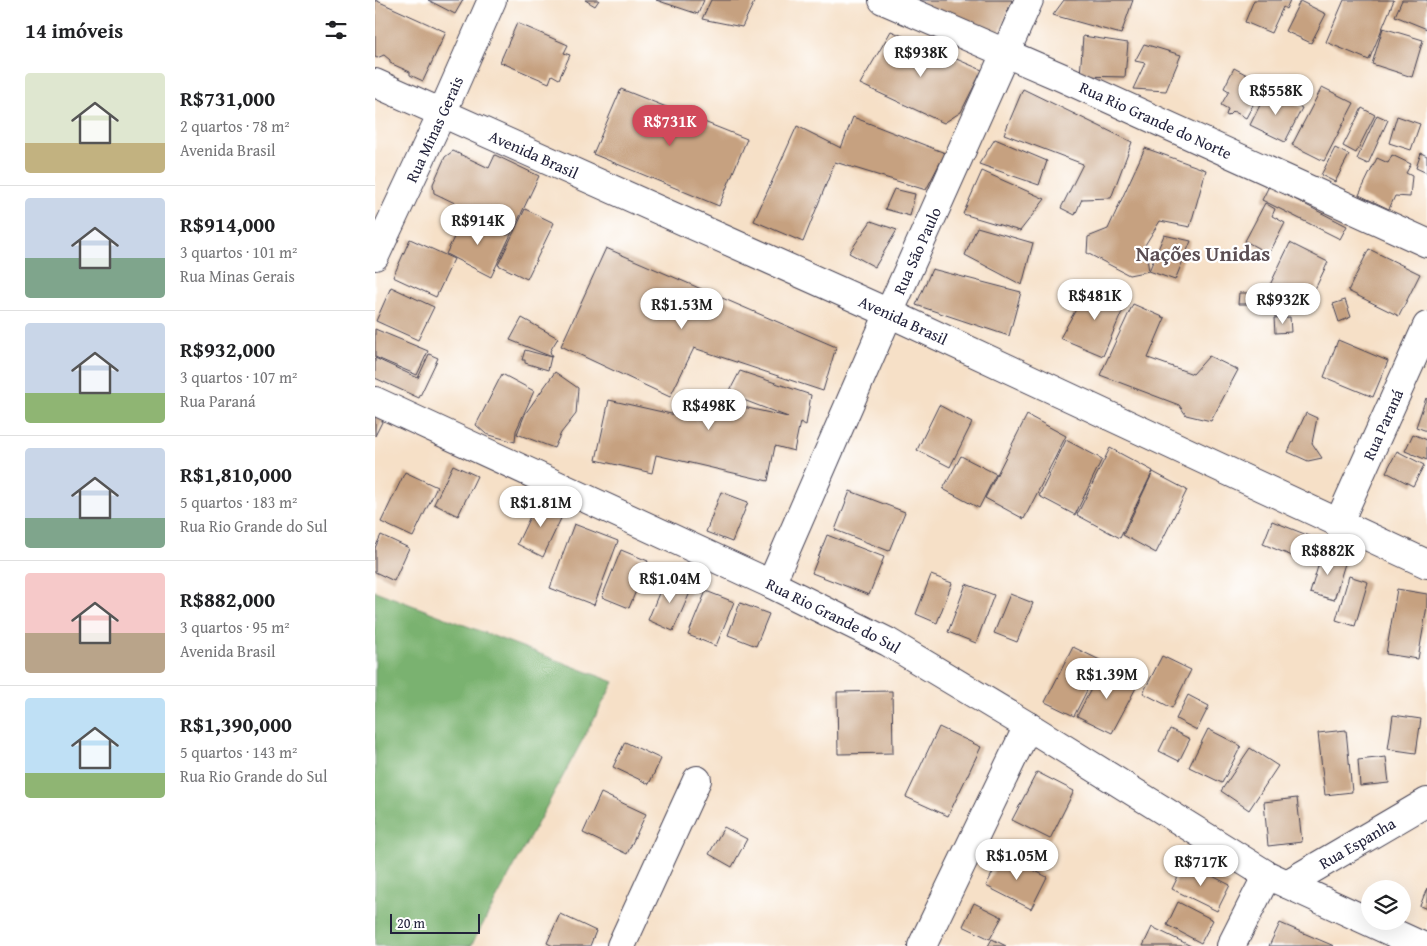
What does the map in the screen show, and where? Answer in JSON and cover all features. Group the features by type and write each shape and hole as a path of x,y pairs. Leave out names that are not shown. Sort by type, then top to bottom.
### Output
{"street":[{"name":"Rua Minas Gerais","path":"375,256 492,0"},
{"name":"Rua Rio Grande do Norte","path":"883,0 1005,52 1427,243"},
{"name":"Rua São Paulo","path":"771,584 889,313 1029,0"},
{"name":"Avenida Brasil","path":"375,83 889,313 1427,564"},
{"name":"Rua Paraná","path":"1339,524 1427,326"},
{"name":"Rua Rio Grande do Sul","path":"375,401 771,584 888,642 1029,726 1277,879 1422,946"},
{"path":"922,946 1029,726"},
{"path":"621,946 697,780"},
{"name":"Rua Espanha","path":"1277,879 1427,802"},
{"path":"1231,946 1277,879"}],"green space":[{"path":"375,591 614,682 471,946 375,946"}],"building":[{"path":"375,0 446,32 423,81 410,75 410,72 390,63 390,60 384,55 375,57"},
{"path":"428,0 463,0 455,14"},
{"path":"585,0 599,0 595,6"},
{"path":"656,0 704,0 698,14"},
{"path":"711,0 755,0 742,27 702,19"},
{"path":"915,0 1012,0 996,41"},
{"path":"1064,0 1133,0 1121,34 1053,15"},
{"path":"1254,0 1290,0 1286,9 1283,7 1271,33 1245,22"},
{"path":"1344,0 1394,0 1369,60 1326,42"},
{"path":"1402,0 1427,0 1427,29 1395,16"},
{"path":"1300,1 1326,14 1311,43 1285,31"},
{"path":"517,23 568,45 564,53 570,55 559,79 552,75 549,83 500,62"},
{"path":"1383,28 1423,40 1412,77 1372,64"},
{"path":"891,31 982,70 961,112 944,123 860,84"},
{"path":"1083,36 1128,43 1125,77 1080,76"},
{"path":"1144,44 1181,55 1166,91 1133,89 1145,63 1135,61"},
{"path":"1234,68 1264,84 1246,118 1233,111 1228,116 1226,115 1228,109 1221,105 1229,91 1224,88"},
{"path":"1322,87 1354,103 1324,161 1292,145"},
{"path":"621,89 747,139 719,206 593,154"},
{"path":"1023,89 1132,142 1111,198 1082,199 1075,215 1061,208 1083,164 1004,134"},
{"path":"1267,91 1302,108 1285,142 1250,125"},
{"path":"1362,108 1375,115 1356,153 1343,146"},
{"path":"1377,115 1388,120 1368,164 1357,159"},
{"path":"1397,116 1420,124 1411,150 1389,143"},
{"path":"853,117 945,153 926,190 835,162 803,242 754,221 797,126 841,148"},
{"path":"995,139 1047,161 1039,185 979,164"},
{"path":"1145,148 1206,170 1190,227 1160,221 1145,245 1149,271 1129,275 1087,253 1088,237 1108,229"},
{"path":"1335,148 1349,155 1335,182 1321,175"},
{"path":"453,151 489,168 495,155 539,176 513,231 434,193 433,184 445,157"},
{"path":"1421,153 1427,156 1427,173 1416,168"},
{"path":"1392,155 1411,164 1406,173 1412,176 1410,197 1395,196 1389,209 1359,195 1377,158 1388,163"},
{"path":"982,171 1045,199 1020,231 963,214"},
{"path":"1269,186 1347,226 1340,239 1262,200"},
{"path":"894,189 915,194 910,216 885,209"},
{"path":"1265,203 1275,209 1272,216 1285,223 1269,254 1245,241"},
{"path":"525,209 554,223 527,279 498,265"},
{"path":"466,212 475,216 472,223 493,232 494,229 508,235 512,232 491,277 446,254"},
{"path":"871,221 897,230 875,267 849,253"},
{"path":"977,227 1033,243 1022,285 965,255"},
{"path":"1164,235 1191,241 1175,280 1149,271"},
{"path":"410,239 454,259 436,297 393,277"},
{"path":"1290,243 1328,262 1307,306 1269,287"},
{"path":"606,248 836,347 823,391 694,348 670,397 561,346"},
{"path":"1369,249 1420,274 1399,316 1348,291"},
{"path":"932,269 1021,292 1009,336 916,305"},
{"path":"1089,286 1127,300 1103,356 1060,338"},
{"path":"391,287 434,307 418,340 376,321"},
{"path":"1239,293 1250,293 1250,304 1238,304"},
{"path":"1345,300 1351,317 1339,322 1333,304"},
{"path":"1133,304 1165,318 1148,358 1193,374 1209,356 1238,370 1211,421 1186,415 1179,405 1100,375"},
{"path":"1290,317 1291,332 1275,333 1274,318"},
{"path":"522,318 558,338 550,351 552,357 510,340"},
{"path":"375,329 428,351 417,375 375,357"},
{"path":"1338,340 1388,361 1373,397 1324,377"},
{"path":"525,350 551,357 548,370 525,363 525,360 522,360"},
{"path":"429,354 438,358 419,398 375,378 375,358 418,378"},
{"path":"740,371 811,395 806,425 800,422 794,451 775,446 768,481 656,455 652,473 596,460 609,400 698,420 703,398 788,417 728,394"},
{"path":"555,372 578,388 576,414 561,433 554,448 517,434 525,414"},
{"path":"502,374 534,391 516,431 515,442 486,434 476,425"},
{"path":"1427,399 1427,431 1416,427"},
{"path":"939,405 972,423 950,467 917,450"},
{"path":"375,410 385,416 375,436"},
{"path":"1306,413 1317,418 1312,443 1322,458 1308,461 1288,452"},
{"path":"1027,415 1066,436 1024,519 985,498"},
{"path":"1413,434 1427,440 1427,460 1405,451"},
{"path":"1066,440 1102,459 1075,515 1039,496"},
{"path":"1110,448 1153,471 1120,538 1077,515"},
{"path":"1397,451 1424,465 1413,486 1386,472"},
{"path":"961,456 996,474 979,508 943,489"},
{"path":"453,465 477,476 458,516 434,504"},
{"path":"405,472 437,487 413,537 381,522"},
{"path":"1153,472 1187,490 1156,553 1123,535"},
{"path":"850,491 905,512 889,551 835,530"},
{"path":"721,492 748,502 732,542 706,532"},
{"path":"538,500 564,512 543,557 517,544"},
{"path":"1272,521 1312,537 1302,560 1263,544"},
{"path":"574,524 618,541 594,605 550,588"},
{"path":"381,535 409,548 394,581 375,572 375,548"},
{"path":"827,535 884,557 869,595 812,573"},
{"path":"621,550 648,561 629,608 602,597"},
{"path":"1322,553 1346,560 1334,600 1310,593"},
{"path":"931,575 952,583 937,623 916,614"},
{"path":"666,576 692,588 673,631 648,620"},
{"path":"1349,576 1368,582 1355,626 1336,620"},
{"path":"966,584 994,595 976,643 948,632"},
{"path":"1397,589 1427,594 1427,606 1418,659 1386,654"},
{"path":"706,591 734,602 716,646 688,635"},
{"path":"1010,594 1033,603 1017,642 994,633"},
{"path":"740,603 769,614 756,646 728,635"},
{"path":"1073,647 1102,661 1074,716 1045,702"},
{"path":"1162,656 1191,670 1172,708 1143,693"},
{"path":"1103,666 1138,684 1112,733 1077,716"},
{"path":"892,691 893,753 838,754 837,692"},
{"path":"1188,695 1209,706 1197,730 1176,719"},
{"path":"1393,715 1421,719 1416,753 1388,749"},
{"path":"939,727 981,747 948,816 906,797"},
{"path":"1170,729 1190,739 1179,761 1159,751"},
{"path":"1208,729 1241,746 1222,783 1189,767"},
{"path":"1346,730 1352,792 1325,795 1318,733"},
{"path":"625,742 661,759 649,784 613,767"},
{"path":"1250,748 1278,766 1249,810 1221,791"},
{"path":"1386,757 1389,783 1360,786 1358,760"},
{"path":"1037,772 1074,791 1050,839 1012,820"},
{"path":"601,793 646,814 627,854 583,833"},
{"path":"1297,798 1302,842 1268,846 1264,802"},
{"path":"724,827 747,839 732,867 709,854"},
{"path":"1002,854 1047,877 1031,909 986,886"},
{"path":"1185,862 1230,885 1217,911 1172,889"},
{"path":"1427,888 1427,909 1420,906"},
{"path":"1178,902 1213,920 1201,943 1167,925"},
{"path":"974,903 1002,917 990,939 963,926"},
{"path":"560,914 596,931 590,946 553,946 547,943"},
{"path":"1280,923 1334,946 1269,946"},
{"path":"1152,927 1191,946 1143,946"},
{"path":"992,939 1006,946 988,946"}],"district":[{"name":"Nações Unidas","path":"1203,253"}]}
